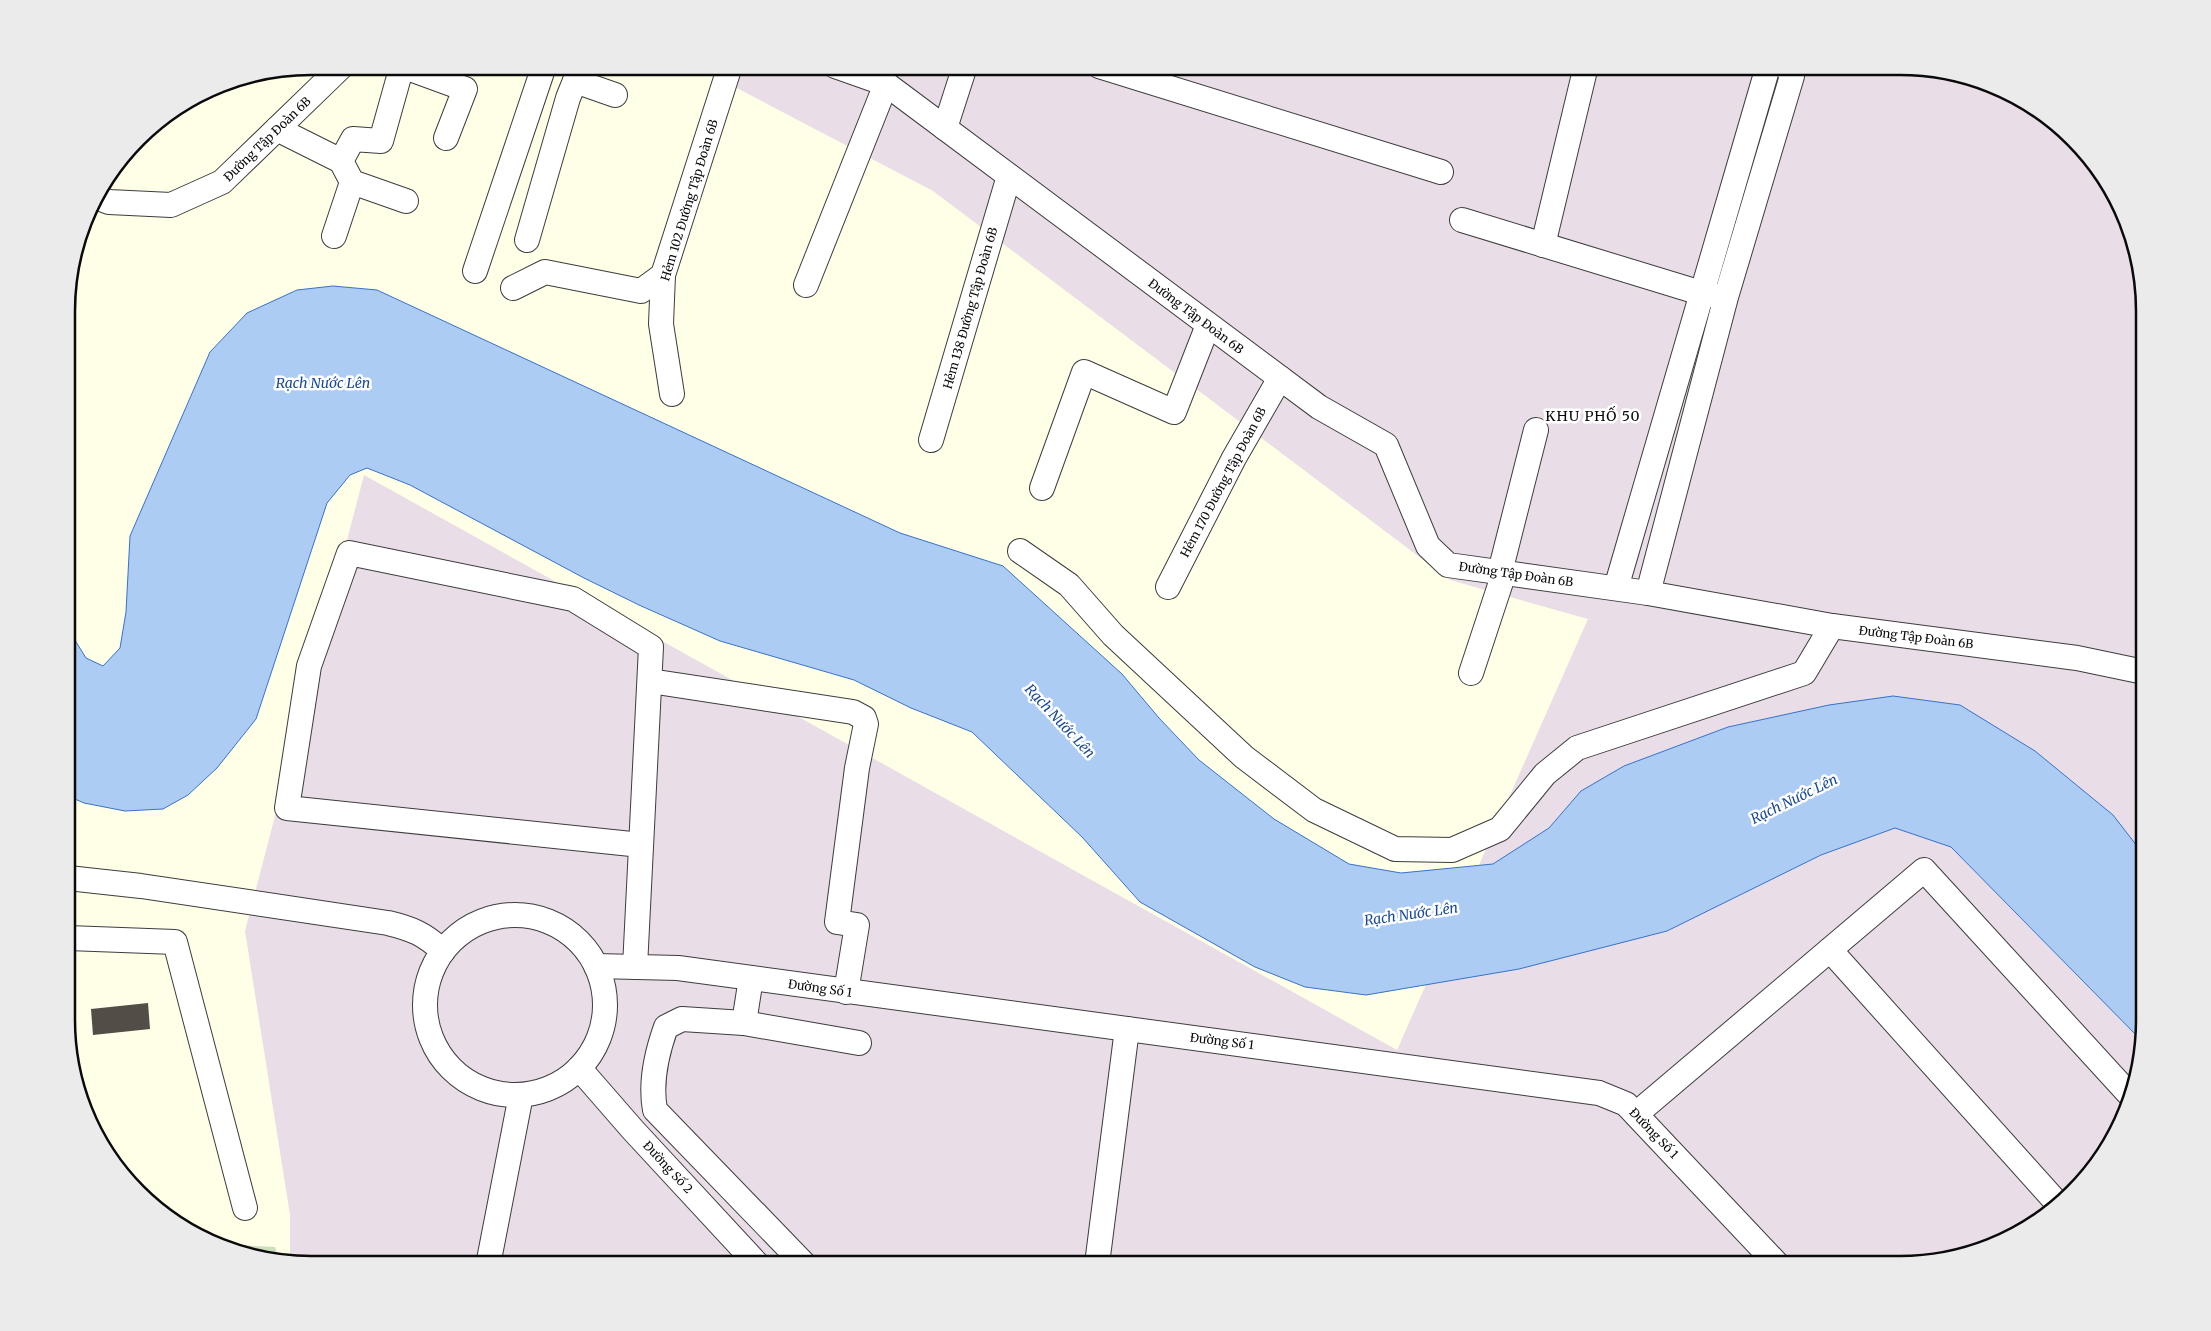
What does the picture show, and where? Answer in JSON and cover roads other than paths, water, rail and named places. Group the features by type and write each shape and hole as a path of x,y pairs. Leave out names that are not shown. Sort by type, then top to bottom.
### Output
{"street":[{"name":"Đường Tập Đoàn 6B","path":"103,200 109,202 171,205 222,182 333,75"},
{"path":"341,161 353,139 381,141 399,75"},
{"path":"427,75 465,89 446,138"},
{"path":"475,270 541,75"},
{"path":"527,240 578,75"},
{"path":"580,75 615,95"},
{"name":"Hẻm 102 Đường Tập Đoàn 6B","path":"672,394 661,324 663,275 727,75"},
{"name":"Đường Tập Đoàn 6B","path":"860,75 886,84 1319,407 1386,445 1428,546 1448,565 1648,593 1832,626 2077,658 2136,670"},
{"path":"945,128 963,75"},
{"path":"1128,75 1441,172"},
{"path":"1544,245 1584,75"},
{"path":"1616,588 1765,75"},
{"path":"1648,593 1726,297 1791,75"},
{"path":"806,285 886,84"},
{"path":"277,129 341,161 352,182 406,201"},
{"name":"Hẻm 138 Đường Tập Đoàn 6B","path":"931,440 1008,176"},
{"path":"334,236 352,182"},
{"path":"1462,220 1701,293 1726,297"},
{"path":"513,288 545,272 641,292 663,275"},
{"path":"1042,488 1084,372 1174,412 1208,325"},
{"name":"Hẻm 170 Đường Tập Đoàn 6B","path":"1168,587 1234,458 1280,378"},
{"path":"1471,673 1502,572 1536,430"},
{"path":"1020,552 1069,585 1113,635 1244,757 1314,810 1395,849 1452,850 1500,829 1544,774 1577,748 1804,673 1832,626"},
{"path":"635,967 651,647 573,600 348,553 309,666 286,808 641,845"},
{"path":"650,681 853,712 864,718 866,724 857,768 837,922 857,925 846,992"},
{"path":"1636,1114 1924,870 2125,1089"},
{"path":"75,879 141,886 388,923 412,929 429,939 443,951"},
{"path":"518,915 538,918 556,925 573,936 586,949 596,966 603,984 605,1004 603,1023 597,1042 588,1058 579,1068 558,1084 540,1091 521,1095 501,1094 482,1089 465,1080 450,1068 438,1052 429,1035 424,997 428,977 443,951 463,931 480,922 499,916 518,915"},
{"path":"75,938 175,942 245,1208"},
{"path":"1830,950 2054,1199"},
{"name":"Đường Số 1","path":"596,966 678,968 1599,1092 1626,1104 1769,1256"},
{"path":"744,1023 751,978"},
{"path":"795,1256 655,1110 653,1096 659,1045 666,1027 682,1019 744,1023 859,1043"},
{"path":"1098,1256 1127,1029"},
{"name":"Đường Số 2","path":"579,1068 633,1130 750,1256"},
{"path":"490,1256 521,1095"}],"water":[{"name":"Rạch Nước Lên","path":"333,286 377,290 900,533 1003,566 1122,674 1159,718 1199,760 1274,819 1349,864 1401,873 1493,864 1549,828 1581,791 1624,766 1728,727 1829,705 1893,696 1960,705 2035,751 2113,815 2136,845 2135,1034 1951,847 1895,828 1821,855 1667,931 1519,969 1366,995 1305,987 1255,967 1140,902 1082,837 972,732 911,708 854,680 720,641 584,578 410,485 367,468 350,475 327,503 256,719 217,768 188,795 163,809 125,811 84,803 75,799 75,640 86,658 103,666 120,648 126,612 130,536 210,352 247,313 297,290"}],"district":[{"name":"KHU PHỐ 50","path":"1593,416"}]}
